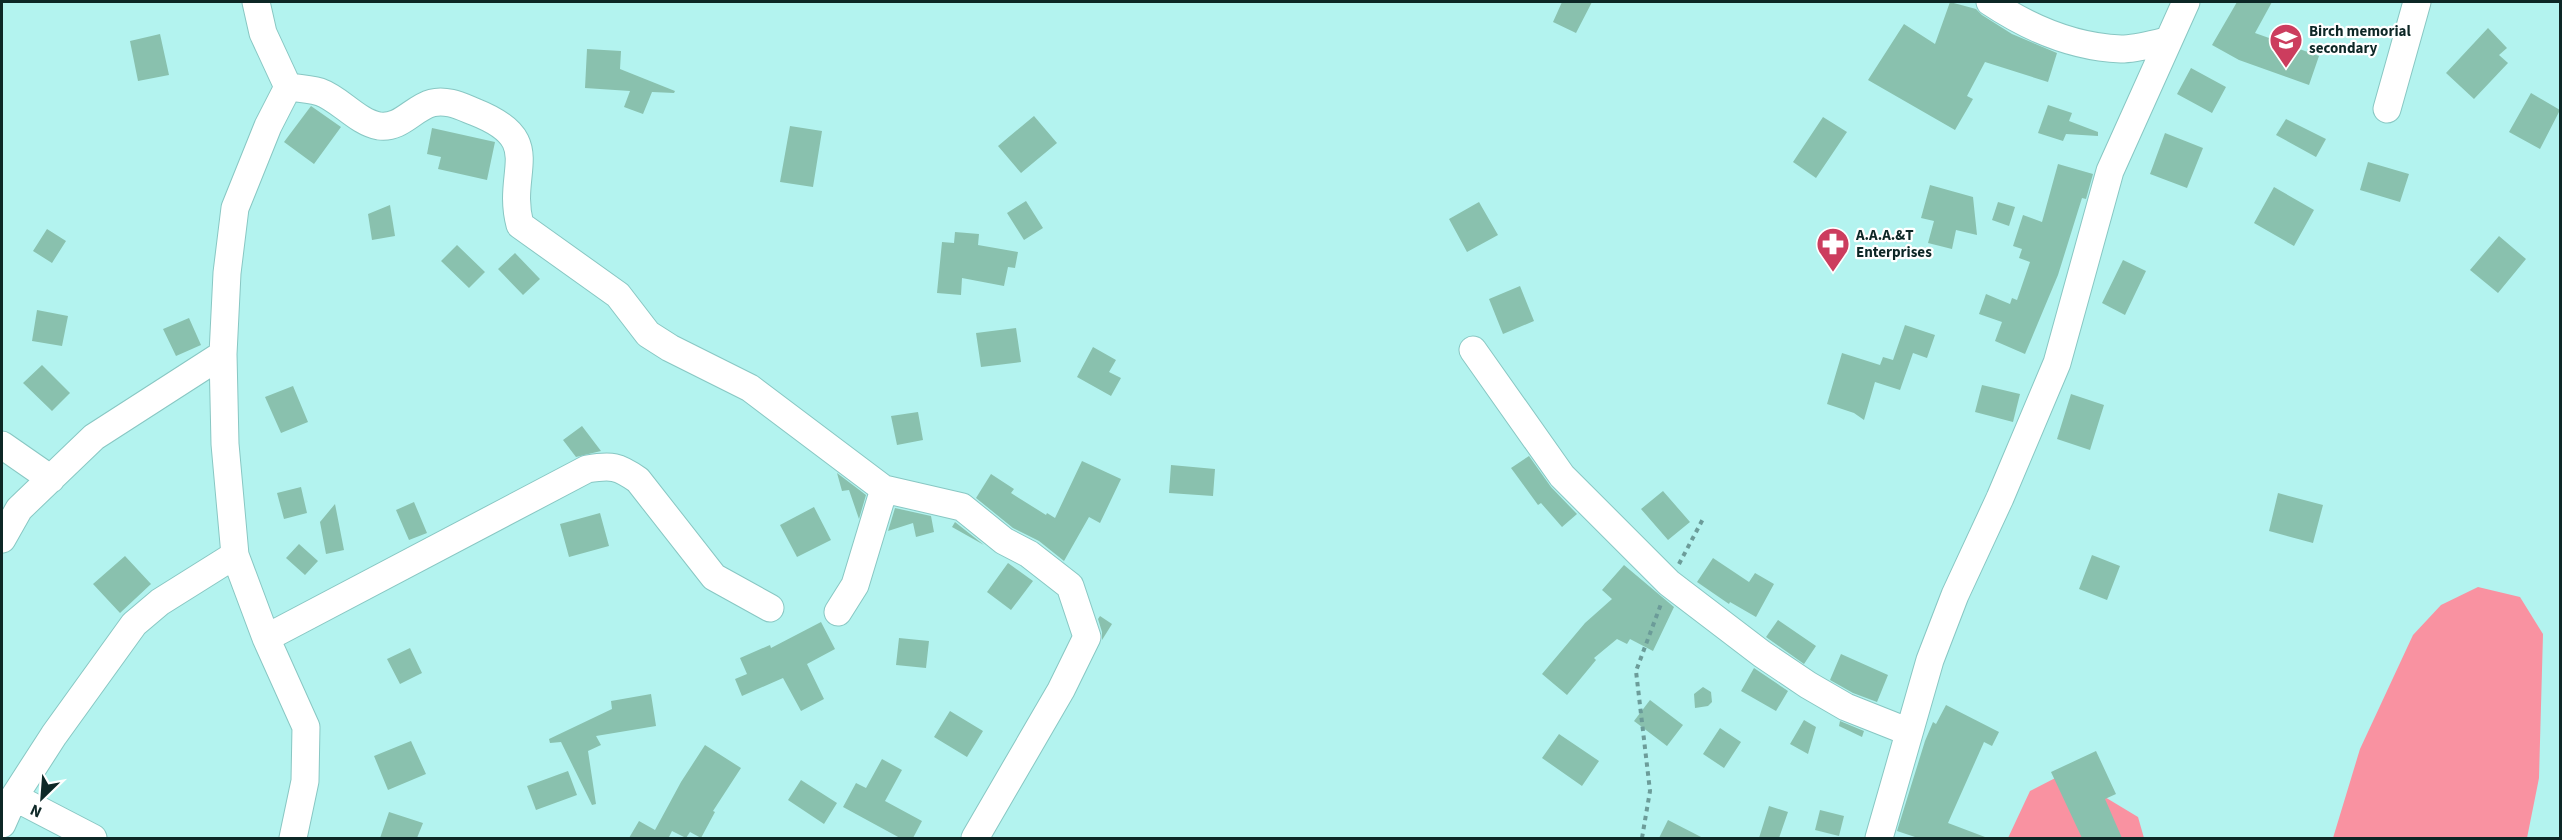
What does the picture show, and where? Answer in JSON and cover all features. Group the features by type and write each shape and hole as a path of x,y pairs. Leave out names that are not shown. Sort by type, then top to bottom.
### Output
{"street":[{"path":"256,2 263,33 288,87"},
{"path":"1990,2 2013,17 2060,38 2122,49 2167,41"},
{"path":"1879,838 1930,660 1955,595 2000,498 2057,363 2110,171 2186,2"},
{"path":"2387,109 2417,2"},
{"path":"288,87 268,126 236,208 227,273 223,354 225,444 235,555 266,638 306,727 305,781 293,838"},
{"path":"288,87 320,92 379,126 398,124 418,108 434,102 452,103 498,121 512,134 520,151 515,208 520,225 618,295 648,334 670,348 750,388 884,489 962,507 1070,586 1087,637 1061,690 975,838"},
{"path":"1473,350 1562,476 1669,583 1761,654 1808,685 1846,707 1910,732"},
{"path":"2,539 19,509 94,437 223,354"},
{"path":"2,445 51,479"},
{"path":"266,638 587,469 610,465 638,480 714,577 770,608"},
{"path":"838,612 855,585 884,489"},
{"path":"2,824 14,797 54,735 83,698 111,654 134,624 160,602 235,555"},
{"path":"14,797 93,838"}],"path":[{"path":"1642,838 1650,791 1636,671 1669,583 1704,517"}],"shaded area":[{"path":"2478,587 2520,597 2543,634 2539,778 2527,838 2333,838 2360,749 2413,635 2441,605"},
{"path":"2065,773 2138,817 2144,838 2008,838 2030,791"}],"building":[{"path":"1562,2 1592,2 1576,33 1553,22"},
{"path":"1950,2 1976,9 2012,34 2057,53 2048,82 1985,62 1967,96 1973,99 1955,130 1868,80 1904,24 1935,44"},
{"path":"2237,2 2272,2 2255,33 2319,56 2309,85 2239,60 2212,45"},
{"path":"2488,28 2507,48 2499,55 2508,63 2474,99 2446,73"},
{"path":"160,34 169,75 138,81 130,41"},
{"path":"587,49 621,51 620,69 675,91 674,93 652,92 643,114 624,107 630,91 585,88"},
{"path":"2191,68 2226,87 2212,113 2177,94"},
{"path":"2531,93 2560,110 2540,149 2509,132"},
{"path":"2048,105 2072,113 2069,121 2098,132 2098,136 2066,134 2063,141 2038,133"},
{"path":"311,106 341,127 314,164 284,142"},
{"path":"1034,116 1057,143 1021,173 998,146"},
{"path":"1823,117 1847,132 1816,178 1793,162"},
{"path":"2286,119 2326,139 2316,157 2276,135"},
{"path":"790,126 822,131 813,187 780,182"},
{"path":"432,128 495,142 487,180 438,169 441,157 427,154"},
{"path":"2165,133 2203,148 2187,188 2150,174"},
{"path":"2368,162 2409,174 2400,202 2360,190"},
{"path":"2058,164 2093,174 2086,199 2082,198 2058,275 2025,354 1995,341 2002,322 1979,314 1986,294 2010,304 2012,298 2017,300 2030,262 2019,258 2022,249 2013,246 2023,215 2042,222"},
{"path":"1930,185 1973,197 1977,235 1956,230 1952,249 1928,243 1934,221 1921,218"},
{"path":"2274,187 2314,210 2294,246 2254,223"},
{"path":"1026,201 1043,228 1024,240 1007,213"},
{"path":"1479,202 1498,235 1467,252 1449,219"},
{"path":"1998,202 2015,207 2009,226 1992,220"},
{"path":"390,205 395,236 372,240 368,214"},
{"path":"47,229 66,241 52,263 33,251"},
{"path":"955,232 979,234 978,245 1018,252 1015,268 1008,267 1004,286 962,278 961,295 937,293 942,242 954,243"},
{"path":"2499,236 2526,259 2498,293 2470,270"},
{"path":"457,245 485,272 469,288 441,261"},
{"path":"515,253 540,279 523,295 498,269"},
{"path":"2123,260 2146,271 2125,315 2102,303"},
{"path":"1520,286 1534,321 1503,334 1489,299"},
{"path":"37,310 68,316 62,346 32,341"},
{"path":"189,318 201,345 176,356 163,329"},
{"path":"1905,325 1935,335 1927,358 1913,353 1900,390 1875,382 1864,420 1854,413 1827,404 1842,353 1880,365 1883,357 1893,360"},
{"path":"1016,328 1021,362 981,367 976,333"},
{"path":"1093,347 1116,360 1109,372 1121,378 1111,396 1077,377"},
{"path":"42,365 70,393 52,411 23,383"},
{"path":"1982,385 2020,394 2013,422 1975,412"},
{"path":"293,386 308,422 281,433 265,397"},
{"path":"2071,394 2104,405 2090,450 2057,439"},
{"path":"918,412 923,440 897,445 891,416"},
{"path":"582,426 601,451 576,457 563,440"},
{"path":"1529,456 1551,487 1577,514 1562,527 1541,503 1538,505 1511,468"},
{"path":"1082,461 1121,479 1100,523 1089,517 1064,561 1039,541 1013,528 976,498 991,474 1014,489 1011,493 1046,515 1047,513 1055,518"},
{"path":"1171,465 1215,469 1213,496 1169,493"},
{"path":"837,473 866,495 859,519 849,490 842,491"},
{"path":"301,487 307,513 284,519 277,493"},
{"path":"1663,491 1690,522 1668,540 1641,509"},
{"path":"2278,493 2323,505 2313,543 2269,531"},
{"path":"414,502 427,533 409,540 396,510"},
{"path":"335,504 344,550 326,554 320,522"},
{"path":"814,507 831,540 797,557 780,525"},
{"path":"895,508 931,516 934,532 916,537 913,523 888,531"},
{"path":"600,513 609,546 569,557 560,524"},
{"path":"955,522 984,545 952,527"},
{"path":"299,544 318,561 305,575 286,558"},
{"path":"2092,555 2120,566 2107,600 2079,589"},
{"path":"125,556 151,584 120,613 93,584"},
{"path":"1713,558 1749,582 1755,573 1774,584 1756,617 1730,602 1729,604 1697,582"},
{"path":"1008,563 1033,581 1011,610 987,592"},
{"path":"1624,565 1674,607 1653,651 1630,639 1627,644 1617,639 1594,658 1596,660 1567,695 1542,674 1585,623 1612,599 1602,590"},
{"path":"1100,616 1112,624 1102,640 1098,619"},
{"path":"1778,620 1816,646 1804,664 1766,637"},
{"path":"821,622 835,649 807,664 824,699 801,711 783,678 742,696 735,679 747,674 740,658 770,645 771,648"},
{"path":"899,638 929,641 926,668 896,665"},
{"path":"410,648 422,673 400,684 387,659"},
{"path":"1841,654 1888,675 1877,702 1853,693 1830,680"},
{"path":"1754,668 1788,691 1776,711 1741,691"},
{"path":"1703,687 1711,692 1712,702 1708,706 1695,708 1694,694"},
{"path":"651,694 656,726 596,736 601,745 588,751 596,804 592,805 561,742 550,743 549,739 612,709 611,701"},
{"path":"1650,700 1683,725 1667,746 1634,721"},
{"path":"1946,705 1999,732 1992,746 1984,742 1948,823 1985,838 1918,838 1897,831 1925,741 1933,722 1936,724"},
{"path":"950,711 983,731 967,757 934,737"},
{"path":"1804,720 1816,727 1808,754 1790,744"},
{"path":"1840,721 1864,731 1862,737 1839,726"},
{"path":"1720,728 1741,742 1724,768 1703,754"},
{"path":"1559,734 1599,761 1582,786 1542,758"},
{"path":"411,741 426,774 388,790 374,756"},
{"path":"705,745 741,768 713,811 715,812 701,838 690,832 686,838 672,831 669,837 672,838 629,838 639,821 655,830 681,782"},
{"path":"2096,751 2116,794 2105,799 2122,838 2082,838 2051,772"},
{"path":"882,759 902,770 885,801 922,821 913,838 900,838 843,807 856,783 866,788"},
{"path":"568,771 577,795 536,810 527,786"},
{"path":"801,780 837,803 824,824 788,800"},
{"path":"1769,806 1788,812 1779,838 1759,838"},
{"path":"1820,810 1844,816 1839,836 1815,830"},
{"path":"389,812 423,823 417,838 380,838"},
{"path":"1668,820 1703,838 1659,838"}],"place":[{"name":"Birch memorial secondary","path":"2286,69"},
{"name":"A.A.A.&T Enterprises","path":"1833,273"}]}
